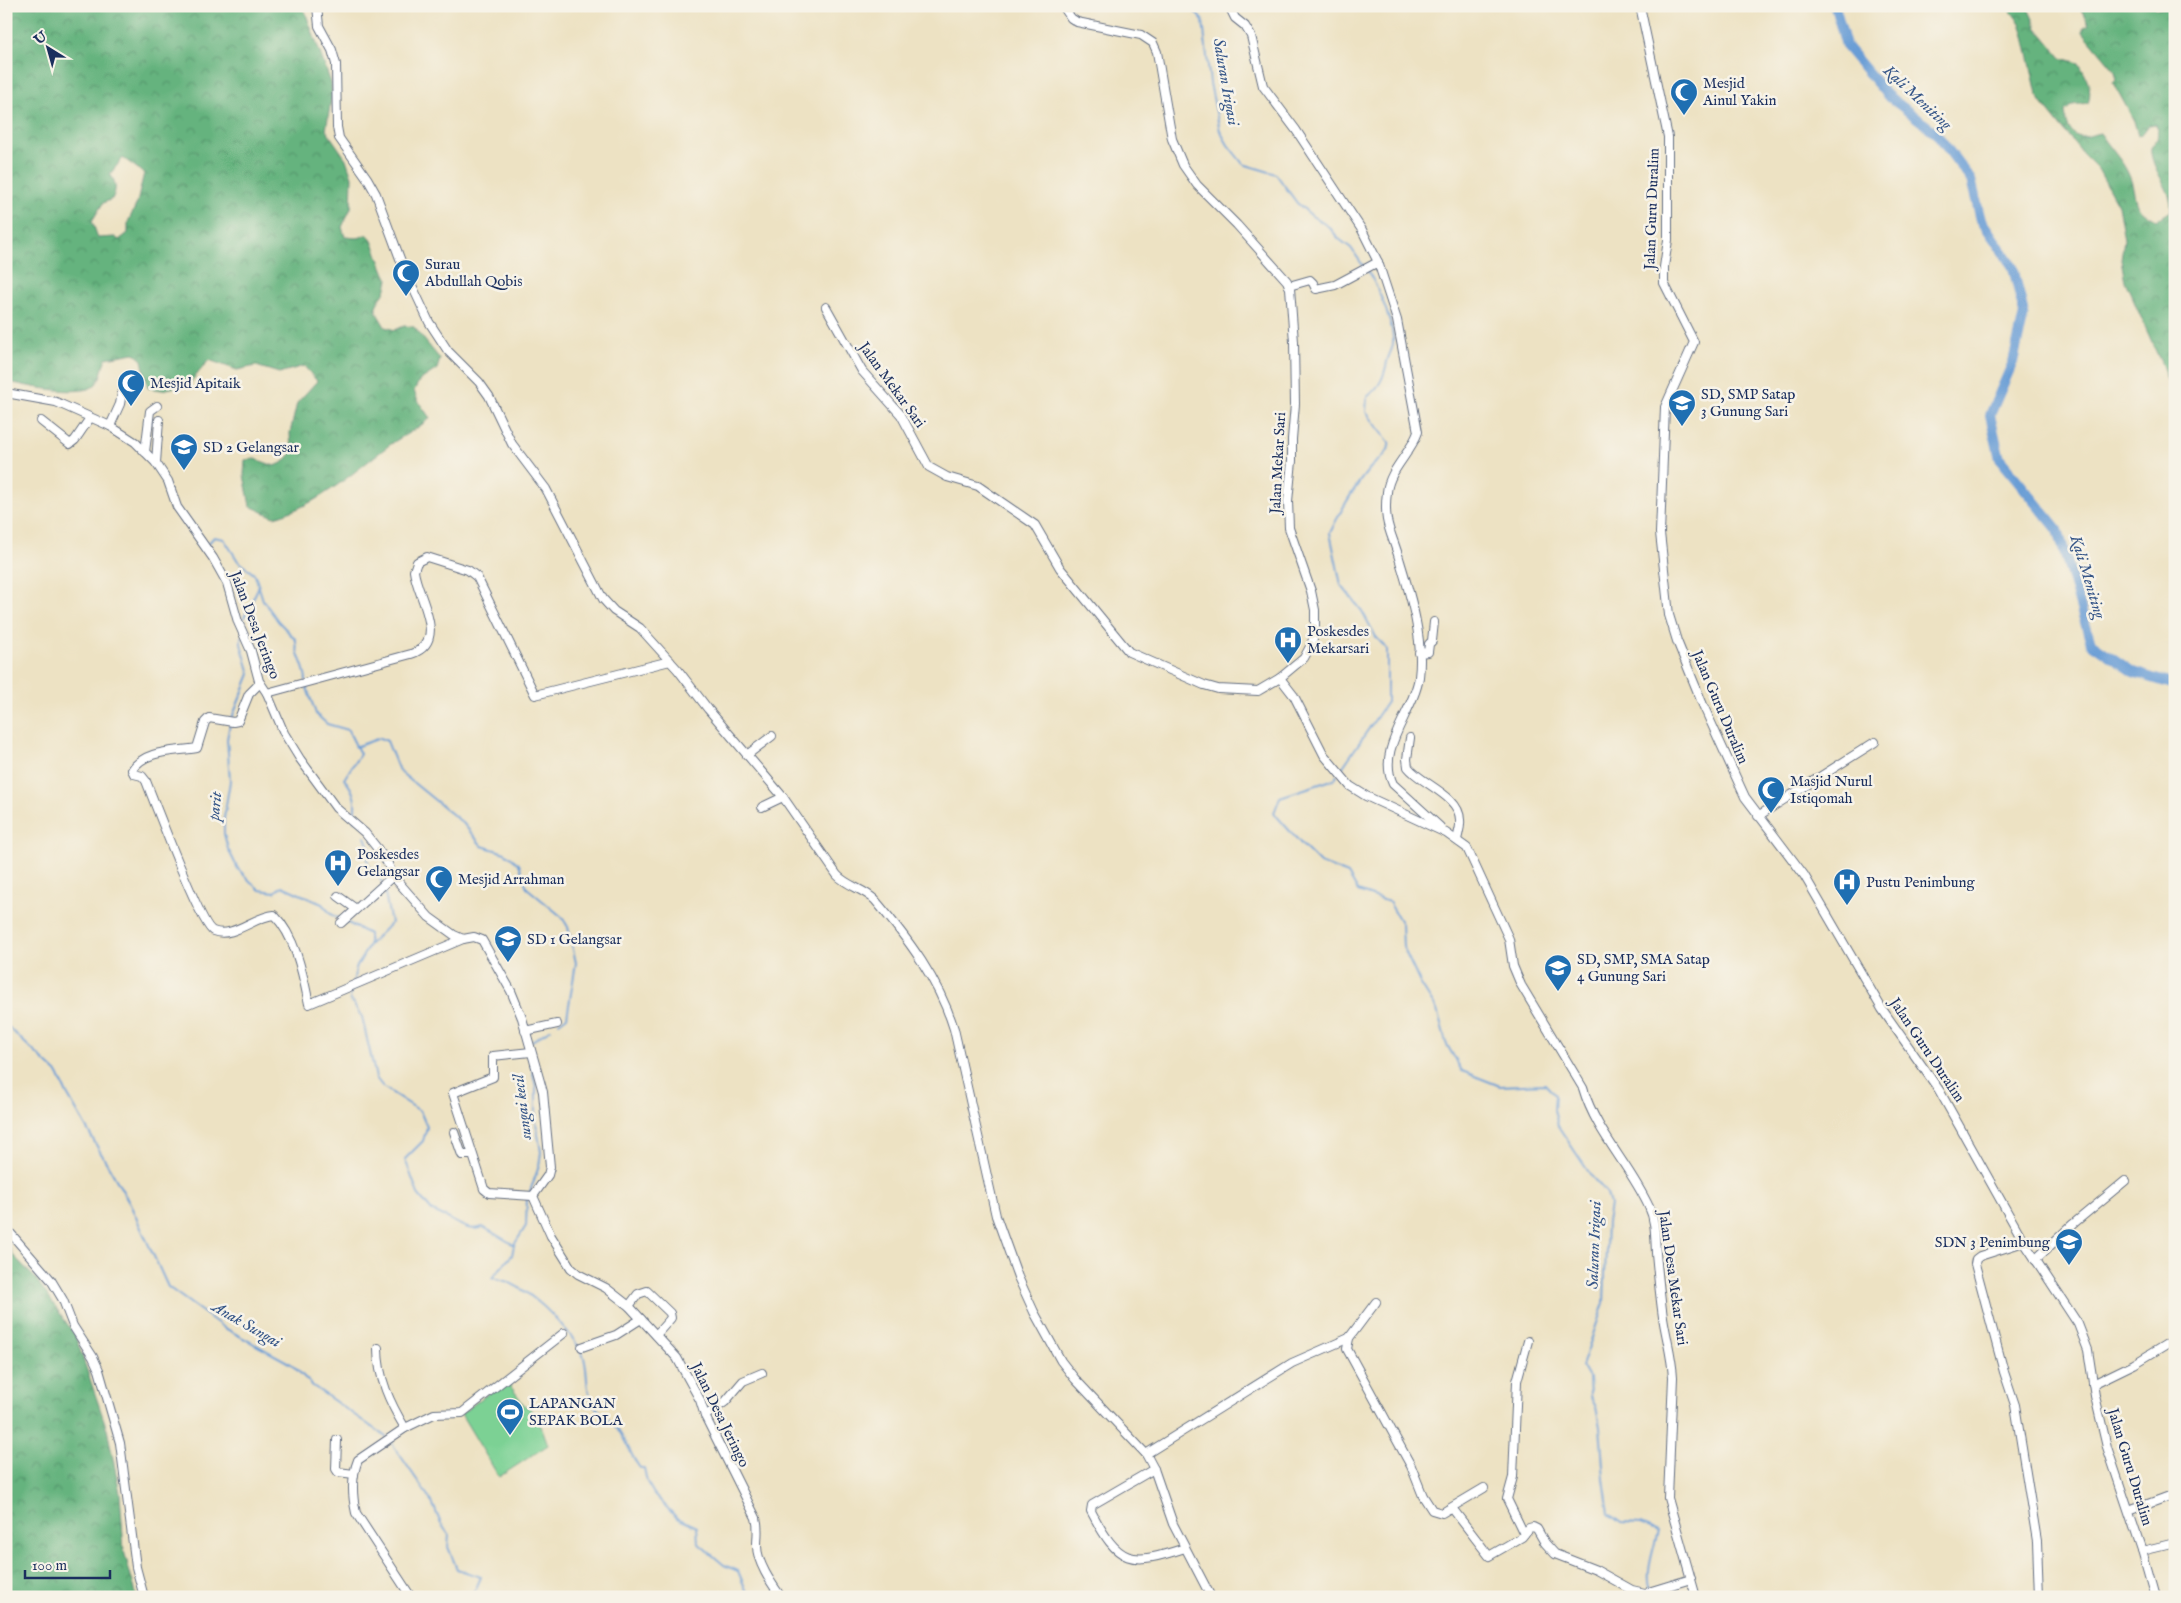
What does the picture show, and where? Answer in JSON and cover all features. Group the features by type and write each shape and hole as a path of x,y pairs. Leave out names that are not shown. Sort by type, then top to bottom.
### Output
{"street":[{"path":"317,6 319,26 332,50 336,64 338,134 376,194 402,264 429,322 448,351 479,382 489,396 512,444 546,489 603,599 614,611 644,633 670,662 783,797 837,875 876,900 934,980 944,999 954,1029 992,1200 1006,1246 1022,1286 1042,1328 1065,1368 1146,1454 1154,1469 1168,1512 1211,1597"},
{"path":"1063,6 1070,18 1077,22 1141,35 1153,43 1157,52 1174,149 1182,165 1193,181 1236,225 1289,286 1310,280 1314,282 1316,289 1328,287 1378,262"},
{"path":"1228,6 1235,18 1245,26 1251,36 1263,86 1296,130 1362,230 1378,262 1397,320 1417,433 1411,447 1390,481 1386,504 1387,526 1398,553 1412,604 1419,653 1417,685 1392,744 1388,765 1389,776 1402,794 1446,833"},
{"name":"Jalan Guru Duralim","path":"1640,6 1650,61 1662,100 1668,137 1668,240 1664,267 1664,284 1694,342 1665,406 1660,533 1668,602 1677,641 1738,783 1758,816 1804,875 1882,1009 1940,1090 2024,1242 2082,1331 2088,1350 2093,1384 2107,1447 2142,1551 2155,1597"},
{"name":"Jalan Mekar Sari","path":"826,307 862,371 901,415 929,467 947,477 971,482 1035,525 1060,568 1129,652 1197,682 1218,689 1258,691 1280,678 1304,658 1312,643 1315,629 1315,610 1311,591 1289,528 1288,501 1295,397 1294,342 1289,286"},
{"name":"Jalan Desa Jeringo","path":"6,392 56,402 110,426 150,457 168,481 177,507 224,578 232,595 240,626 251,651 260,683 267,693 284,732 300,759 336,808 365,833 386,859 393,876 437,924 449,933 463,938 474,937 482,940 511,991 543,1092 550,1167 548,1175 526,1195 571,1268 578,1274 606,1288 629,1306 656,1334 683,1367 700,1400 705,1416 756,1518 759,1534 757,1547 764,1568 781,1597"},
{"path":"110,426 120,404 122,393"},
{"path":"150,457 150,411 157,406"},
{"path":"40,421 70,444 75,440 90,418"},
{"path":"150,457 159,420"},
{"path":"267,693 411,654 422,648 429,638 430,626 414,569 419,561 427,557 468,570 477,577 535,695 670,662"},
{"path":"1419,653 1428,652 1429,644 1432,642 1434,622"},
{"name":"Jalan Desa Mekar Sari","path":"1280,678 1294,696 1319,747 1344,780 1366,796 1446,833 1457,840 1468,851 1507,934 1513,966 1521,984 1583,1088 1588,1105 1599,1128 1621,1159 1652,1214 1663,1318 1672,1362 1673,1377 1668,1498 1696,1597"},
{"path":"260,683 249,694 239,720 231,722 209,718 205,722 197,748 159,753 140,762 132,770 134,774 143,777 146,781 208,928 213,931 224,932 274,915 292,943 305,983 309,1004 463,938"},
{"path":"747,755 772,736"},
{"path":"1410,738 1407,759 1408,767 1447,797 1454,806 1460,820 1457,840"},
{"path":"1758,816 1875,742"},
{"path":"762,807 783,797"},
{"path":"341,923 393,876"},
{"path":"338,896 356,909"},
{"path":"526,1035 557,1024"},
{"path":"526,1195 487,1192 484,1189 453,1093 493,1077 493,1056 529,1051"},
{"path":"454,1132 462,1155 472,1155"},
{"path":"2035,1260 2073,1224 2125,1181"},
{"path":"6,1228 51,1280 63,1300 73,1326 99,1370 120,1443 136,1567 144,1597"},
{"path":"2024,1242 1980,1256 1976,1259 1975,1264 2004,1372 2015,1405 2037,1541 2039,1597"},
{"path":"629,1306 638,1294 647,1291 670,1313 671,1318 656,1334"},
{"path":"1376,1302 1349,1338 1347,1346 1349,1354 1411,1466 1423,1496 1435,1512 1442,1513 1484,1488"},
{"path":"582,1347 616,1334 641,1318"},
{"path":"411,1597 356,1512 353,1498 354,1474 358,1460 405,1428 434,1414 462,1413 564,1333"},
{"path":"1146,1454 1292,1363 1349,1338"},
{"path":"2093,1384 2134,1364 2175,1339"},
{"path":"1524,1534 1507,1498 1513,1477 1517,1381 1528,1340"},
{"path":"378,1348 379,1369 384,1386 394,1411 405,1428"},
{"path":"705,1416 725,1402 743,1381 762,1373"},
{"path":"337,1440 336,1469 338,1472 354,1474"},
{"path":"1154,1469 1092,1505 1091,1511 1115,1548 1129,1558 1152,1559 1185,1548"},
{"path":"2129,1511 2175,1494"},
{"path":"1452,1508 1489,1556 1524,1534 1529,1528 1535,1527 1555,1554 1596,1570 1632,1590 1645,1592 1691,1579"},
{"path":"2142,1551 2175,1543"}],"green space":[{"path":"6,6 303,6 331,83 332,94 326,130 346,159 352,177 351,208 342,227 345,237 357,238 368,235 370,237 388,279 385,292 376,307 377,313 385,327 395,330 404,326 414,327 440,359 437,369 419,381 414,391 418,401 430,418 391,444 321,496 291,512 274,517 250,506 244,475 245,460 255,459 275,466 284,462 291,454 290,433 297,403 317,381 304,366 279,373 256,366 237,370 209,360 189,384 162,390 148,388 142,360 134,353 106,358 99,380 94,386 87,389 77,391 51,390 6,381","holes":["123,158 144,173 137,203 128,222 128,233 119,240 115,237 98,238 92,221 103,203 114,196 114,180 110,174"]},
{"path":"2007,6 2027,6 2037,28 2062,58 2079,63 2088,82 2090,92 2088,103 2072,105 2065,111 2069,128 2071,132 2078,136 2085,137 2100,133 2126,168 2138,206 2142,211 2157,220 2171,211 2169,196 2151,153 2157,139 2158,128 2154,124 2149,125 2138,136 2134,121 2113,82 2117,78 2114,69 2083,32 2084,27 2089,24 2079,6 2153,6 2158,9 2175,6 2175,402 2162,365 2125,281 2121,260 2124,239 2118,205 2098,169 2083,154 2042,103 2037,94 2020,23"},
{"path":"6,1241 13,1255 36,1279 75,1335 107,1429 120,1493 124,1551 137,1597 6,1597"},
{"name":"LAPANGAN SEPAK BOLA","path":"506,1380 525,1406 529,1407 542,1428 548,1445 499,1477 461,1414"}],"waterway":[{"name":"Saluran Irigasi","path":"1190,6 1203,21 1210,83 1220,131 1228,145 1243,164 1276,174 1297,203 1329,227 1339,239 1351,248 1364,267"},
{"name":"Kali Meniting","path":"1835,6 1846,46 1887,95 1935,132 1971,180 1981,220 2013,267 2024,314 2013,362 1990,415 2000,459 2058,530 2091,643 2133,672 2175,685"},
{"name":"Saluran Irigasi","path":"1340,771 1387,702 1387,649 1376,637 1362,611 1341,585 1330,533 1354,489 1372,466 1386,453 1389,446 1389,442 1366,412 1367,397 1381,381 1393,343 1388,316 1376,285 1367,270"},
{"path":"207,545 214,537 224,539 238,561 255,575 263,600 278,621 296,640 297,651 306,681"},
{"name":"parit","path":"242,622 259,586"},
{"name":"parit","path":"231,720 250,674 241,644 241,637"},
{"name":"sungai kecil","path":"306,685 316,714 327,724 348,730 360,754 344,779 355,799 354,821"},
{"name":"parit","path":"230,724 227,739 230,781 224,818 224,834 228,849 238,869 260,890 275,892 282,886 322,904 331,914 342,920"},
{"name":"sungai kecil","path":"355,747 380,738 387,741 399,771 463,823 482,846 505,853 519,864 527,888 562,917 568,927 576,963 567,1017 559,1023"},
{"name":"Saluran Irigasi","path":"1337,775 1335,779 1280,797 1274,813 1320,863 1348,874 1358,891 1389,902 1402,924 1403,947 1420,983 1437,1010 1446,1043 1462,1071 1500,1086 1545,1084 1555,1095 1554,1110 1558,1126 1592,1177 1607,1193 1610,1205 1607,1222 1604,1303 1582,1366 1589,1378 1590,1396 1596,1407 1600,1427 1609,1514 1621,1523 1641,1524 1658,1531 1649,1568 1651,1588"},
{"path":"365,837 370,849 367,860 368,864 382,882"},
{"path":"353,983 356,968 369,945 391,923 384,889"},
{"name":"parit","path":"346,922 369,934 369,943"},
{"path":"351,990 350,999 362,1017 376,1078 383,1087 420,1111 427,1127 423,1141 405,1159 418,1194 432,1211 464,1227 477,1229 483,1227 514,1245 512,1255 492,1278 504,1281 531,1296 557,1319 568,1332 583,1355 588,1391 593,1403 619,1431 640,1468 644,1468 647,1482 654,1494 677,1518 697,1527 698,1543 724,1565 738,1571 749,1597"},
{"name":"Anak Sungai","path":"6,1025 58,1074 67,1094 129,1202 168,1287 223,1327 291,1364 313,1386 386,1437"},
{"name":"sungai kecil","path":"532,1041 551,1029"},
{"name":"sungai kecil","path":"529,1194 539,1166 541,1152 536,1123 536,1087 531,1064"},
{"name":"sungai kecil","path":"514,1245 526,1226 527,1198"},
{"name":"Anak Sungai","path":"391,1442 432,1502 441,1524 449,1535 448,1547 457,1569 481,1577 474,1593 498,1597"}],"place":[{"name":"Mesjid Ainul Yakin","path":"1684,116"},
{"name":"Surau Abdullah Qobis","path":"406,297"},
{"name":"Mesjid Apitaik","path":"131,407"},
{"name":"SD, SMP Satap 3 Gunung Sari","path":"1682,427"},
{"name":"SD 2 Gelangsar","path":"184,471"},
{"name":"Poskesdes Mekarsari","path":"1288,664"},
{"name":"Masjid Nurul Istiqomah","path":"1771,814"},
{"name":"Poskesdes Gelangsar","path":"338,887"},
{"name":"Mesjid Arrahman","path":"439,903"},
{"name":"Pustu Penimbung","path":"1847,906"},
{"name":"SD 1 Gelangsar","path":"508,963"},
{"name":"SD, SMP, SMA Satap 4 Gunung Sari","path":"1558,992"},
{"name":"SDN 3 Penimbung","path":"2069,1266"},
{"name":"LAPANGAN SEPAK BOLA","path":"510,1436"}]}
